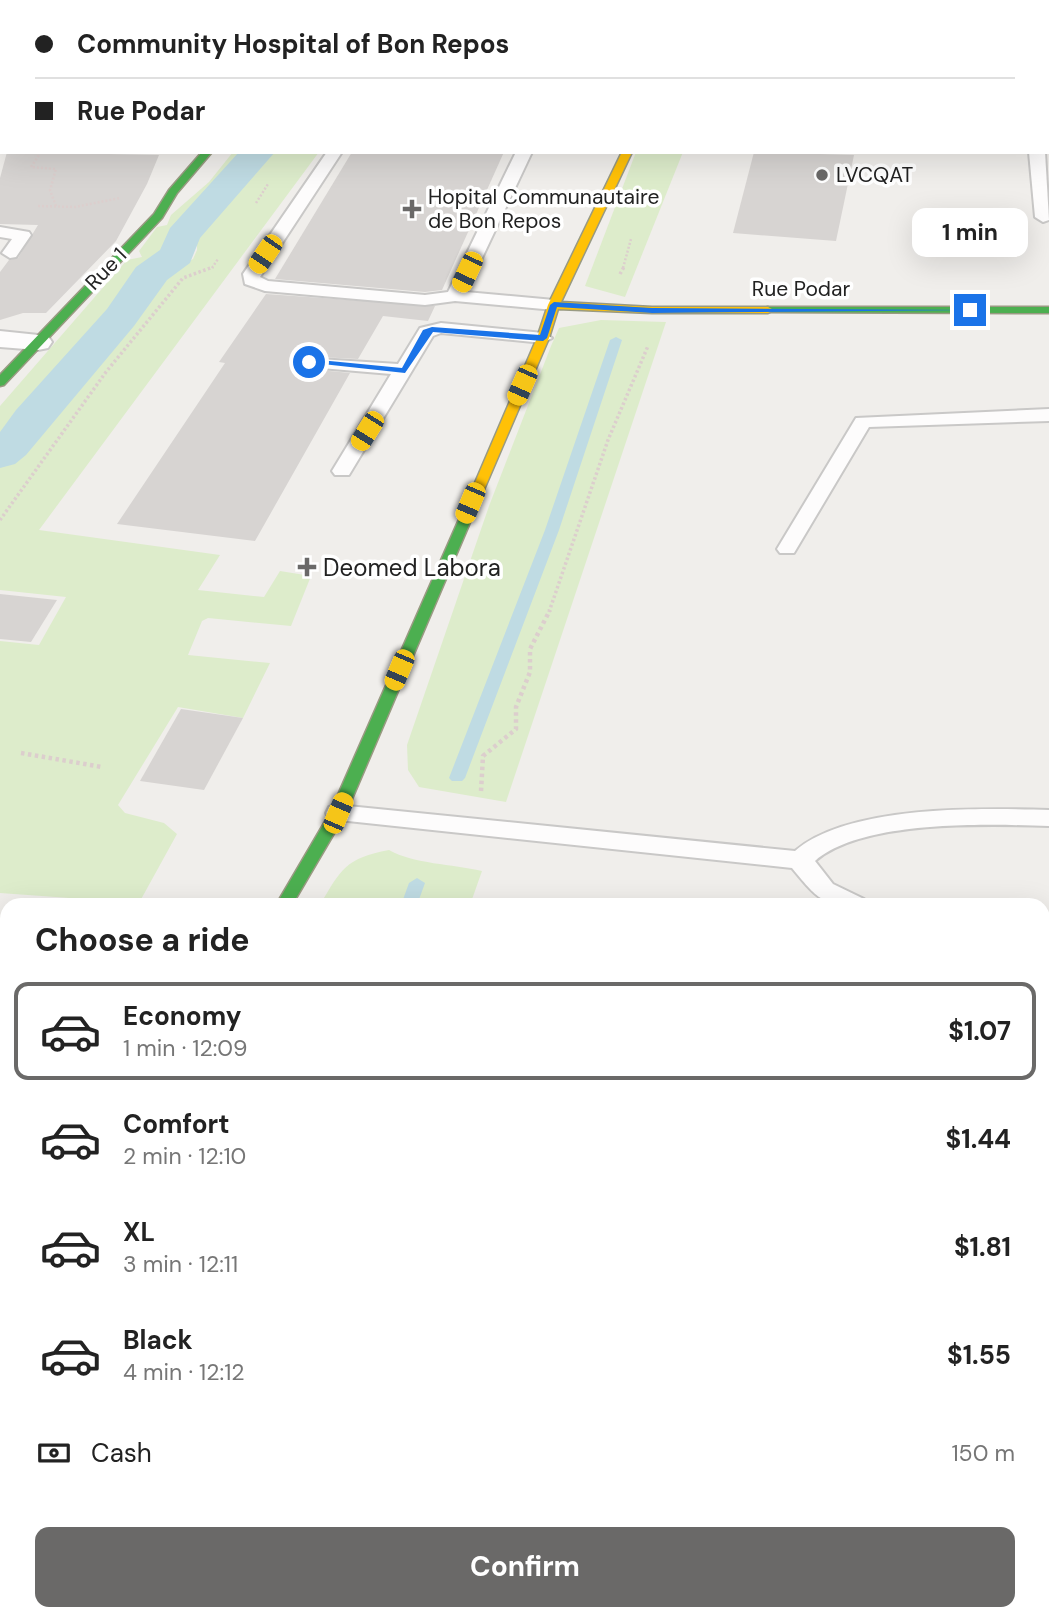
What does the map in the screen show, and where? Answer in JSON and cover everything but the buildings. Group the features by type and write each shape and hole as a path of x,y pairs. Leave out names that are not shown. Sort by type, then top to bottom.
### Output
{"main road":[{"name":"Rue 1","path":"0,382 158,216 173,192 205,154"},
{"path":"288,898 338,813 543,338 554,305 626,154"},
{"name":"Rue Podar","path":"554,305 652,310 1049,310"}],"street":[{"path":"0,339 38,342"}],"lane":[{"path":"334,154 251,274 251,280 265,286 425,300 442,300 455,296 554,305"},
{"path":"455,296 523,154"},
{"path":"1037,154 1043,217"},
{"path":"5,232 23,235 10,253"},
{"path":"342,471 426,332 432,329 543,338"},
{"path":"309,362 405,370"},
{"path":"787,549 863,422 1049,415"},
{"path":"338,813 800,860 824,890 841,898"},
{"path":"800,860 821,842 882,825 986,817 1049,818"}],"path":[{"path":"40,154 32,167 56,169 50,190 57,206"},
{"path":"255,203 275,176"},
{"path":"5,232 13,226 12,217 23,208 82,206 173,192"},
{"path":"0,520 106,372 183,278 212,269 219,258"},
{"path":"472,826 484,780 483,756 516,729 516,708 530,672 530,649 545,624 608,440 629,388 647,355 652,310"},
{"path":"21,753 102,766"}],"green space":[{"path":"231,154 248,154 182,229 170,254 140,276 129,298 69,368 38,393 0,447 0,406 127,260 142,257 139,251 157,227 167,225 171,215 209,182"},
{"path":"263,154 318,154 39,530 220,555 198,590 264,597 280,571 311,576 291,626 208,618 202,621 188,655 270,663 243,718 178,707 118,805 125,813 164,823 177,834 142,898 70,898 0,893 0,641 39,645 66,597 0,590 0,462 30,437 75,379 153,290 181,265 193,259 197,250 197,231"},
{"path":"635,154 682,154 625,297 585,286"},
{"path":"601,320 666,322 506,802 419,787 408,770 407,745 489,506 551,346 559,328"},
{"path":"389,850 422,861 482,871 472,898 324,898 346,867 375,853"}],"waterway":[{"path":"0,455 15,441 35,414 120,317 147,283 149,275 177,255 183,236 256,154"},
{"path":"457,778 552,530 616,340"},
{"path":"412,898 417,883"}],"traffic: fast":[{"path":"0,382 158,216 173,192 205,154"},
{"path":"768,310 1049,310"},
{"path":"288,898 338,813 477,492"}],"traffic: slow":[{"path":"477,492 543,338 554,305 626,154"},
{"path":"554,305 652,310 768,310"}],"place":[{"name":"LVCQAT","path":"822,175"},
{"name":"Hopital Communautaire de Bon Repos","path":"412,209"},
{"name":"Deomed Labora","path":"307,567"}],"route":[{"path":"309,362 405,370 426,332 441,328 543,338 554,305 652,310 970,310"}]}
